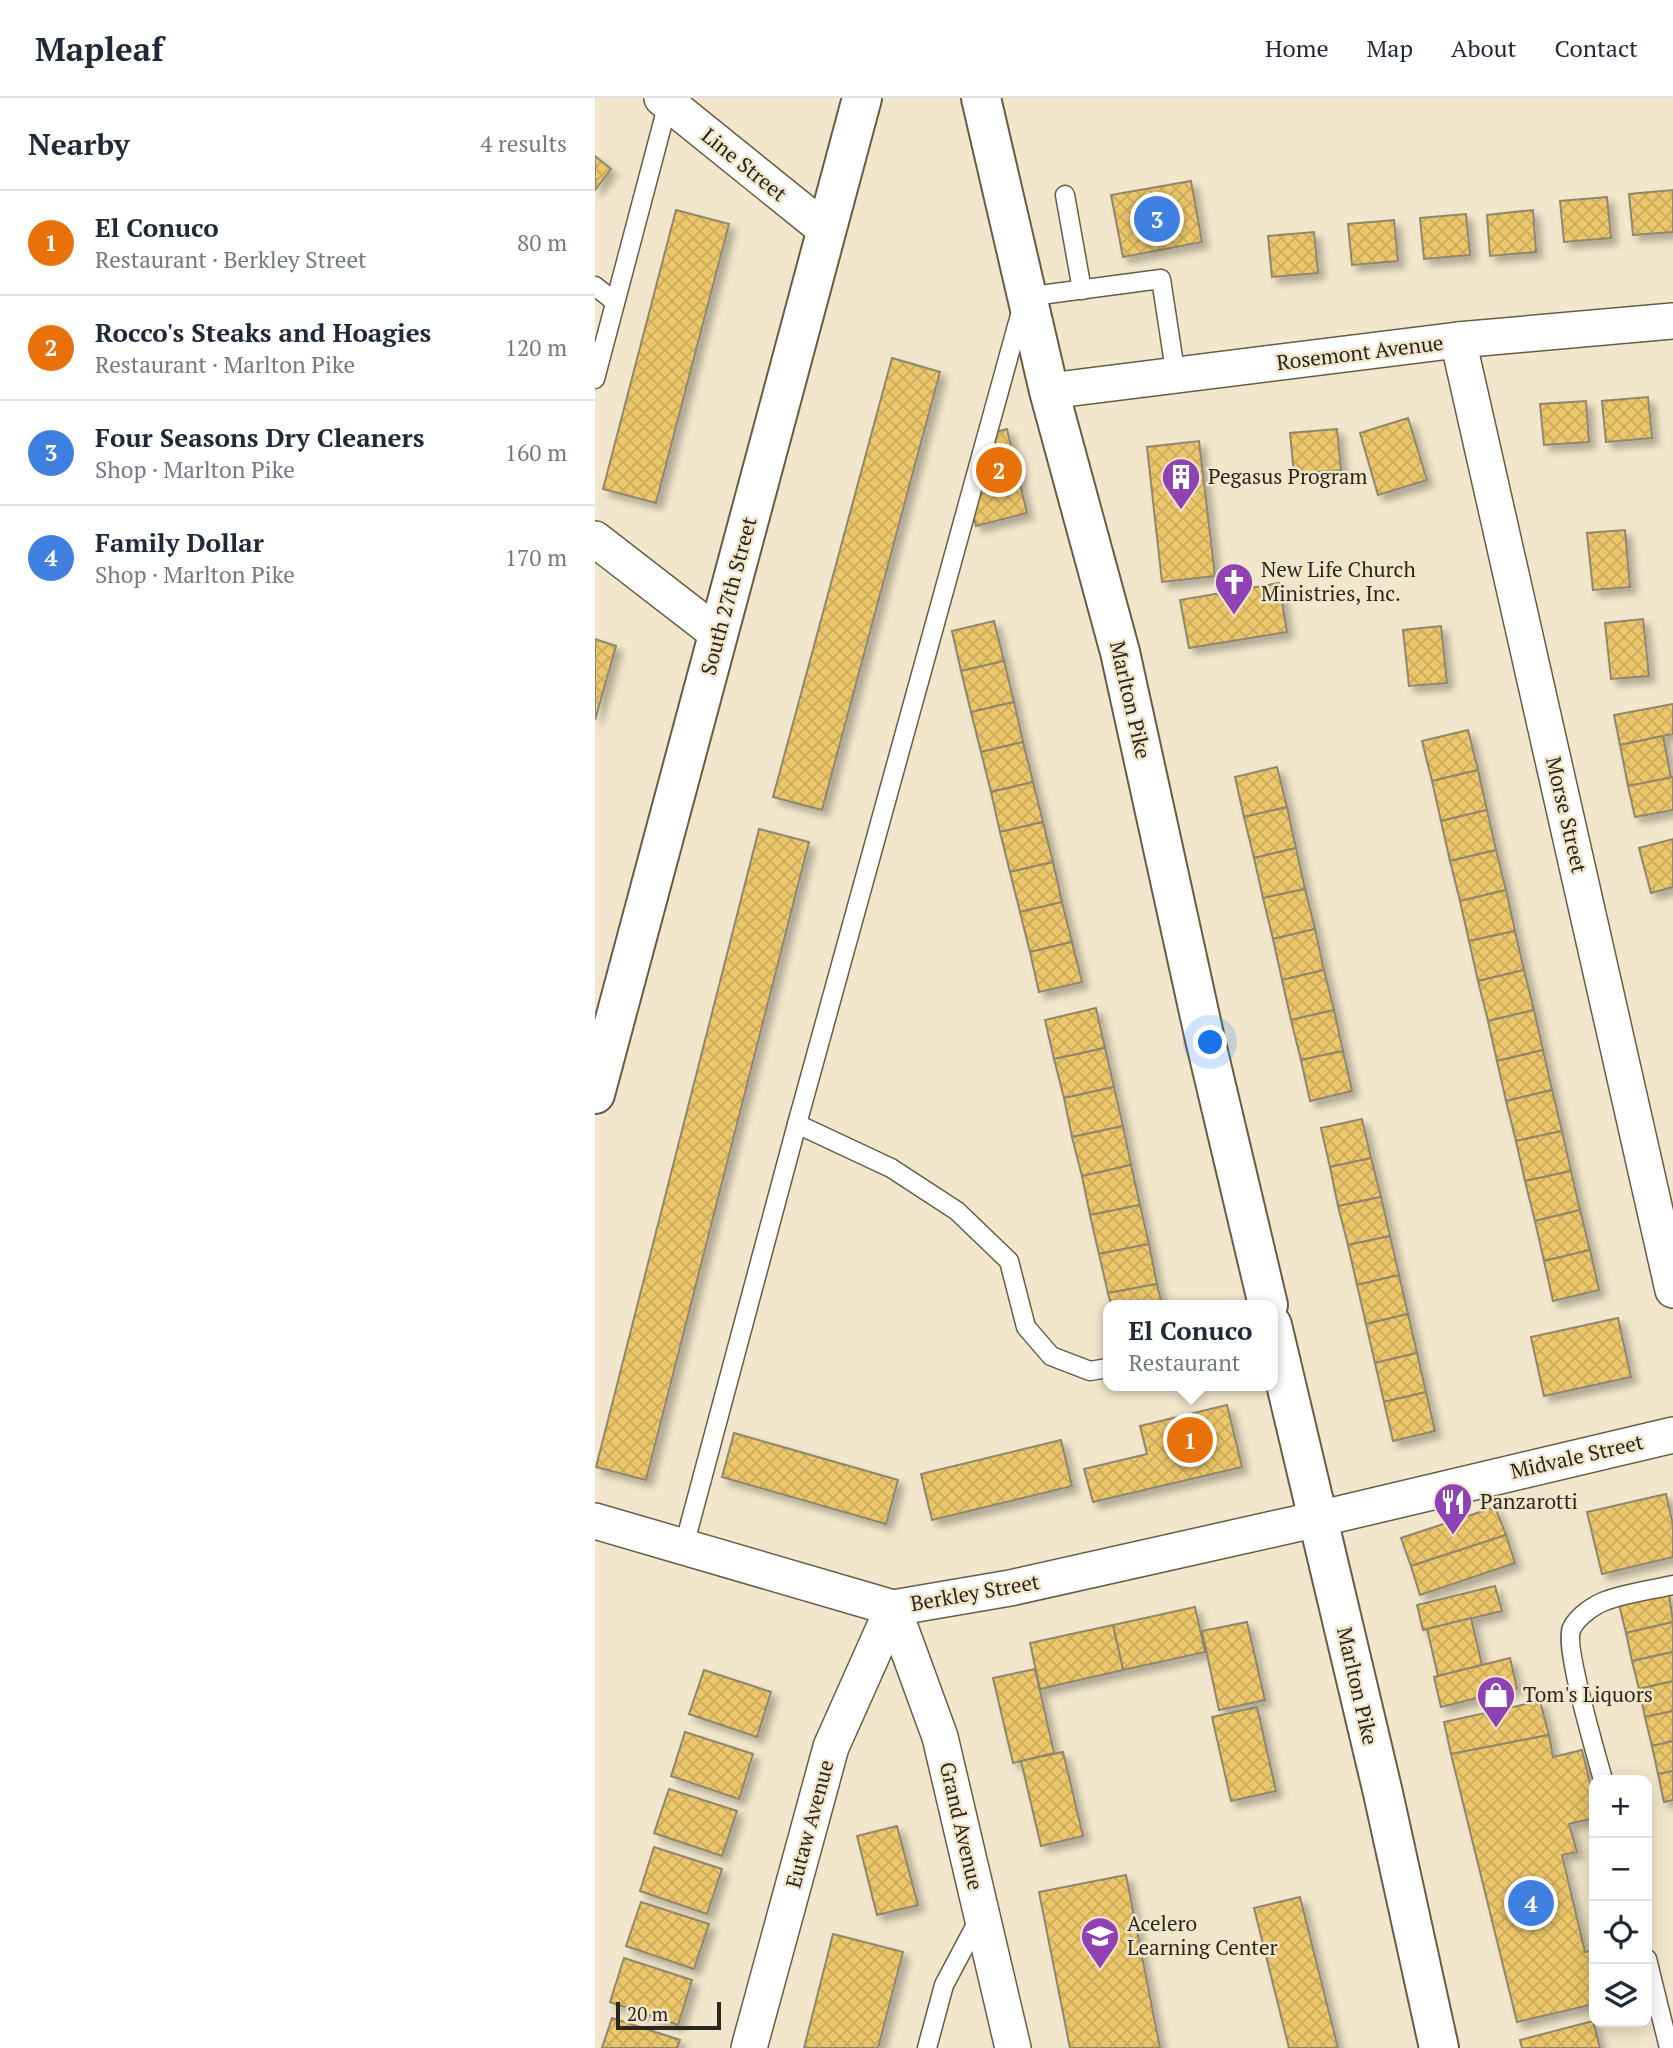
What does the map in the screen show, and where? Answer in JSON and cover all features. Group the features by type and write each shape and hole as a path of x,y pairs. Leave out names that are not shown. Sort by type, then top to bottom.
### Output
{"main road":[{"name":"South 27th Street","path":"596,1083 862,98"},
{"name":"Marlton Pike","path":"981,98 1048,391 1119,652 1266,1300"},
{"name":"Marlton Pike","path":"1278,1349 1380,1780 1439,2048"}],"street":[{"name":"Line Street","path":"665,100 827,231"},
{"name":"Rosemont Avenue","path":"1048,391 1458,340 1673,321"},
{"name":"Morse Street","path":"1458,340 1673,1290"},
{"path":"595,539 719,635"},
{"name":"Midvale Street","path":"1318,1519 1673,1435"},
{"name":"Berkley Street","path":"595,1521 893,1608 1010,1588 1318,1519"},
{"name":"Grand Avenue","path":"893,1608 940,1737 1013,2048"},
{"name":"Eutaw Avenue","path":"749,2048 831,1747 893,1608"}],"lane":[{"path":"595,379 665,100"},
{"path":"1065,195 1082,290"},
{"path":"684,1546 797,1124 1025,297 1161,279 1176,377"},
{"path":"595,286 615,302"},
{"path":"797,1124 891,1168 957,1211 1009,1261 1026,1327 1051,1356 1090,1371 1103,1369"},
{"path":"1602,1775 1573,1657 1571,1630 1582,1616 1604,1601 1673,1585"},
{"path":"927,2048 944,1985 982,1912"},
{"path":"1648,1964 1669,2048"}],"building":[{"path":"595,156 611,169 595,190"},
{"path":"1191,181 1202,242 1123,257 1111,195"},
{"path":"1673,190 1673,232 1633,235 1629,194"},
{"path":"1607,197 1611,238 1564,242 1560,201"},
{"path":"676,210 729,224 656,503 603,489"},
{"path":"1533,210 1536,252 1490,256 1487,215"},
{"path":"1466,214 1470,255 1424,259 1420,218"},
{"path":"1394,220 1398,261 1352,265 1348,224"},
{"path":"1314,232 1318,273 1272,277 1268,236"},
{"path":"892,358 940,372 822,810 773,797"},
{"path":"1648,397 1652,438 1606,442 1602,401"},
{"path":"1586,401 1589,442 1544,445 1540,404"},
{"path":"1408,418 1427,480 1378,495 1360,433"},
{"path":"1007,429 1027,513 976,526 972,508 992,433"},
{"path":"1337,429 1341,470 1294,474 1290,433"},
{"name":"Pegasus Program","path":"1199,441 1215,576 1162,582 1147,447"},
{"path":"1625,530 1630,587 1593,590 1587,533"},
{"name":"New Life Church Ministries, Inc.","path":"1279,583 1287,632 1189,648 1180,600"},
{"path":"1643,619 1649,676 1611,679 1605,623"},
{"path":"994,621 1004,661 961,671 952,631"},
{"path":"1441,626 1447,683 1409,686 1403,630"},
{"path":"595,639 616,646 595,720"},
{"path":"1004,661 1014,702 971,712 961,671"},
{"path":"1014,702 1023,742 981,752 971,712"},
{"path":"1673,704 1673,734 1620,745 1614,715"},
{"path":"1468,730 1478,770 1432,781 1422,741"},
{"path":"1663,736 1671,778 1628,786 1620,745"},
{"path":"1023,742 1033,782 991,792 981,752"},
{"path":"1277,767 1287,807 1244,817 1235,777"},
{"path":"1478,770 1487,810 1441,821 1432,781"},
{"path":"1673,777 1673,810 1635,817 1628,786"},
{"path":"1033,782 1043,822 1000,832 991,792"},
{"path":"1287,807 1296,848 1254,858 1244,817"},
{"path":"1487,810 1496,850 1450,861 1441,821"},
{"path":"1043,822 1053,862 1010,872 1000,832"},
{"path":"759,829 809,842 646,1480 596,1467"},
{"path":"1673,839 1673,887 1651,893 1639,848"},
{"path":"1296,848 1305,889 1263,898 1254,858"},
{"path":"1496,850 1506,890 1460,901 1450,861"},
{"path":"1053,862 1062,902 1020,912 1010,872"},
{"path":"1305,889 1315,929 1273,939 1263,898"},
{"path":"1506,890 1515,931 1469,941 1460,901"},
{"path":"1062,902 1072,942 1030,952 1020,912"},
{"path":"1315,929 1324,970 1282,980 1273,939"},
{"path":"1515,931 1524,970 1478,981 1469,941"},
{"path":"1072,942 1082,982 1039,992 1030,952"},
{"path":"1324,970 1334,1010 1291,1020 1282,980"},
{"path":"1524,970 1534,1010 1488,1021 1478,981"},
{"path":"1096,1008 1105,1048 1054,1059 1045,1020"},
{"path":"1334,1010 1343,1051 1301,1060 1291,1020"},
{"path":"1534,1010 1543,1050 1497,1061 1488,1021"},
{"path":"1105,1048 1114,1087 1064,1098 1054,1059"},
{"path":"1543,1050 1552,1090 1506,1101 1497,1061"},
{"path":"1343,1051 1352,1091 1310,1101 1301,1060"},
{"path":"1114,1087 1123,1126 1072,1137 1064,1098"},
{"path":"1552,1090 1562,1131 1516,1141 1506,1101"},
{"path":"1362,1119 1371,1158 1330,1167 1321,1128"},
{"path":"1123,1126 1131,1165 1082,1176 1072,1137"},
{"path":"1562,1131 1571,1171 1525,1181 1516,1141"},
{"path":"1371,1158 1381,1197 1338,1206 1330,1167"},
{"path":"1131,1165 1140,1205 1090,1215 1082,1176"},
{"path":"1571,1171 1580,1210 1535,1221 1525,1181"},
{"path":"1381,1197 1390,1236 1348,1245 1338,1206"},
{"path":"1140,1205 1149,1244 1099,1254 1090,1215"},
{"path":"1580,1210 1590,1250 1544,1261 1535,1221"},
{"path":"1390,1236 1399,1275 1357,1285 1348,1245"},
{"path":"1149,1244 1157,1284 1108,1293 1099,1254"},
{"path":"1590,1250 1599,1290 1553,1301 1544,1261"},
{"path":"1399,1275 1408,1314 1366,1324 1357,1285"},
{"path":"1157,1284 1161,1300 1110,1300 1108,1293"},
{"path":"1408,1314 1417,1353 1375,1363 1366,1324"},
{"path":"1618,1318 1631,1377 1544,1396 1531,1337"},
{"path":"1417,1353 1426,1392 1384,1402 1375,1363"},
{"path":"1426,1392 1435,1431 1393,1441 1384,1402"},
{"path":"1227,1405 1242,1467 1093,1502 1084,1469 1147,1454 1140,1426"},
{"path":"734,1433 898,1480 886,1524 722,1477"},
{"path":"1061,1440 1072,1486 932,1520 921,1474"},
{"path":"1666,1494 1673,1525 1673,1557 1602,1574 1587,1512"},
{"name":"Panzarotti","path":"1495,1507 1506,1535 1411,1566 1401,1538"},
{"path":"1506,1535 1515,1563 1420,1595 1411,1566"},
{"path":"1495,1586 1502,1611 1423,1630 1417,1605"},
{"path":"1669,1593 1673,1622 1626,1633 1619,1604"},
{"path":"1195,1607 1205,1652 1123,1670 1113,1625"},
{"path":"1471,1618 1482,1665 1438,1676 1427,1629"},
{"path":"1247,1622 1265,1700 1219,1710 1202,1631"},
{"path":"1673,1622 1673,1652 1632,1661 1626,1633"},
{"path":"1113,1625 1123,1670 1040,1689 1030,1643"},
{"path":"1673,1652 1673,1681 1639,1689 1632,1661"},
{"path":"1510,1658 1517,1688 1441,1707 1434,1677"},
{"path":"1035,1669 1054,1753 1013,1763 993,1678"},
{"path":"704,1670 771,1692 757,1737 689,1714"},
{"path":"1673,1681 1673,1711 1645,1717 1639,1689"},
{"name":"Tom's Liquors","path":"1540,1701 1549,1735 1451,1754 1444,1722"},
{"path":"1257,1707 1276,1791 1231,1801 1212,1717"},
{"path":"1673,1711 1673,1741 1652,1746 1645,1717"},
{"path":"685,1732 753,1754 739,1799 671,1776"},
{"path":"1549,1735 1553,1757 1582,1750 1589,1779 1589,1819 1569,1824 1577,1852 1562,1855 1585,1952 1589,1951 1589,2005 1517,2022 1451,1754"},
{"path":"1673,1741 1673,1771 1658,1774 1652,1746"},
{"path":"1063,1752 1083,1836 1041,1846 1021,1761"},
{"path":"1673,1771 1673,1800 1664,1802 1658,1774"},
{"path":"669,1789 737,1811 722,1856 654,1833"},
{"path":"897,1826 918,1905 877,1915 857,1836"},
{"path":"654,1847 722,1869 707,1914 640,1891"},
{"name":"Acelero Learning Center","path":"1126,1875 1160,2048 1070,2048 1039,1892"},
{"path":"1300,1897 1338,2048 1289,2048 1254,1908"},
{"path":"641,1902 709,1924 694,1969 626,1946"},
{"path":"833,1934 903,1952 878,2048 804,2048"},
{"path":"624,1958 692,1980 678,2025 610,2002"},
{"path":"612,2018 680,2040 677,2048 602,2048"},
{"path":"1589,2022 1589,2027 1595,2027 1600,2048 1522,2048 1520,2040"}],"place":[{"name":"Four Seasons Dry Cleaners","path":"1157,219"},
{"name":"Rocco's Steaks and Hoagies","path":"999,470"},
{"name":"Pegasus Program","path":"1181,511"},
{"name":"New Life Church Ministries, Inc.","path":"1234,616"},
{"name":"El Conuco","path":"1190,1440"},
{"name":"Panzarotti","path":"1453,1536"},
{"name":"Tom's Liquors","path":"1496,1729"},
{"name":"Family Dollar","path":"1531,1903"},
{"name":"Acelero Learning Center","path":"1100,1970"}]}
